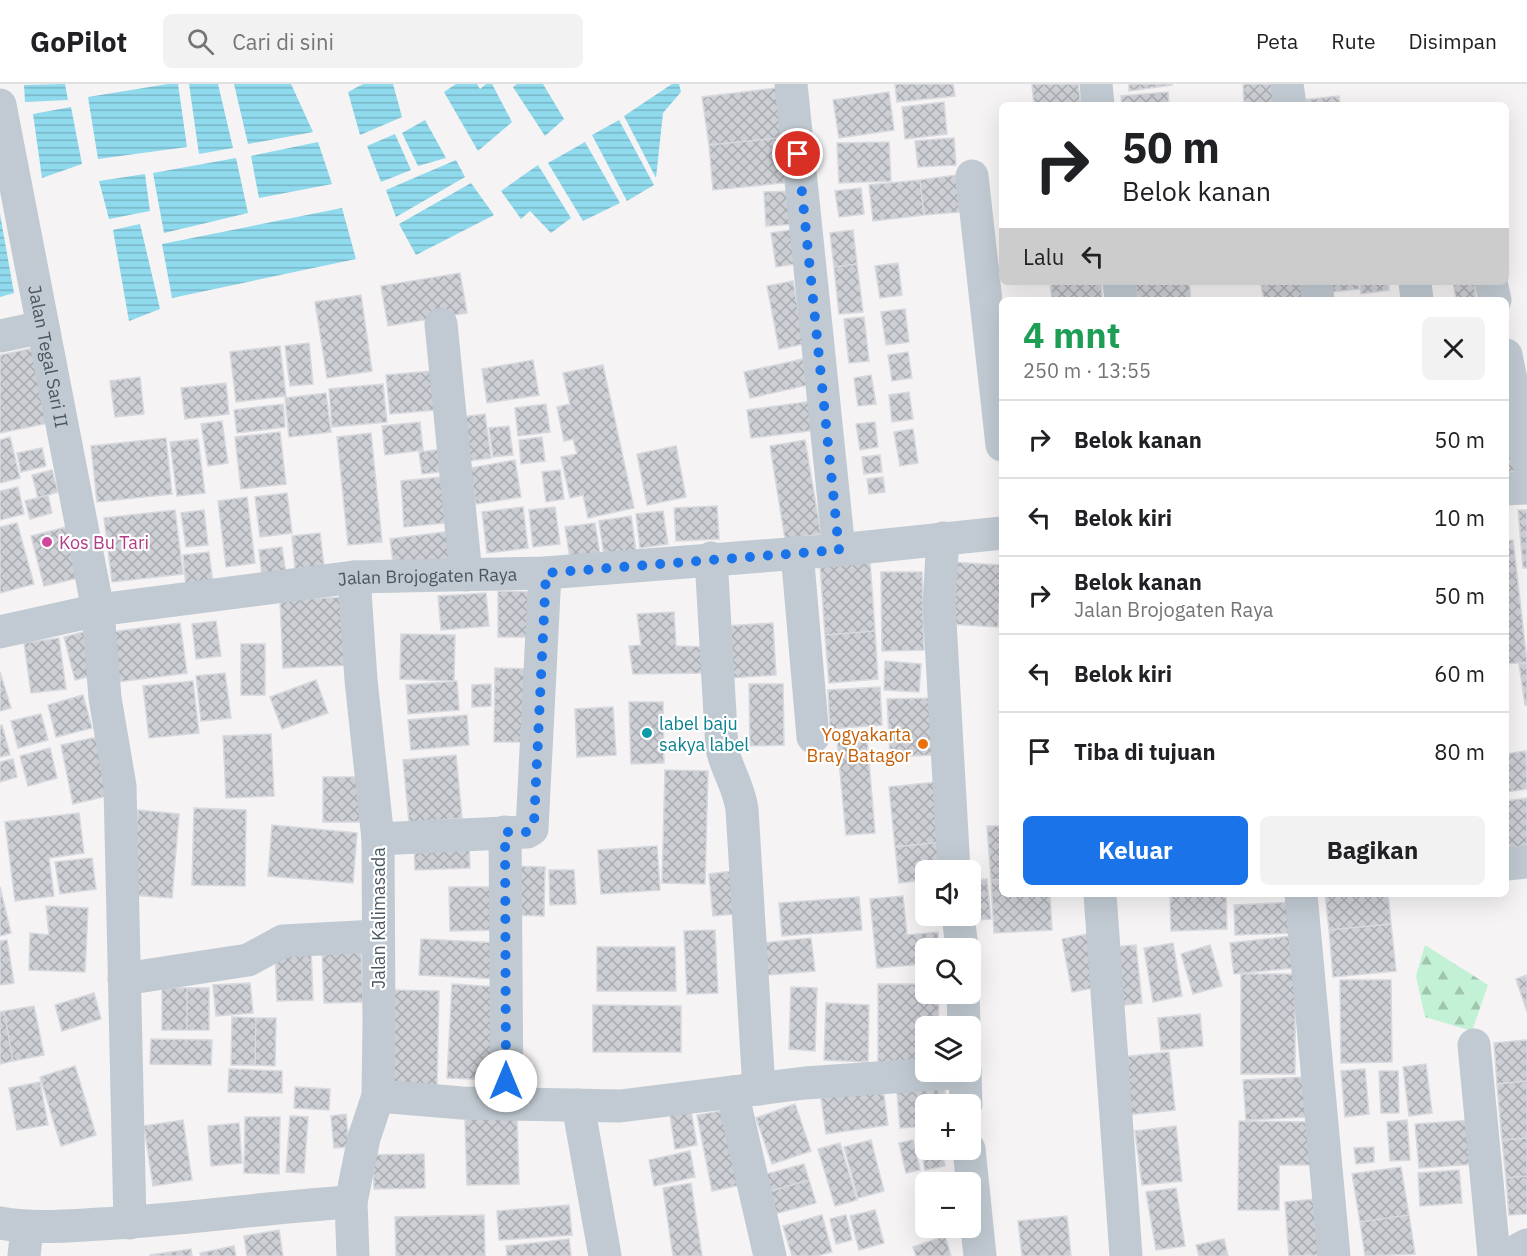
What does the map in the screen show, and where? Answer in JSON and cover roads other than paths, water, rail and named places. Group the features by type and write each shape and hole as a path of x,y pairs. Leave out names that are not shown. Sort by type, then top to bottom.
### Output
{"street":[{"path":"791,84 839,550"},
{"path":"1096,84 1098,102"},
{"path":"1287,84 1290,102"},
{"name":"Jalan Tegal Sari II","path":"0,105 98,610 105,698 120,786 130,1223"},
{"path":"972,176 999,418"},
{"path":"441,324 466,575"},
{"path":"0,336 43,327"},
{"path":"1509,370 1527,460"},
{"path":"1509,489 1527,488"},
{"name":"Jalan Brojogaten Raya","path":"0,632 98,610 354,578 546,573 711,558 839,550 999,533"},
{"path":"943,538 939,604 953,860"},
{"path":"797,552 813,737"},
{"path":"711,558 722,749 726,766 739,790 742,809 745,1090 770,1256"},
{"path":"378,839 527,832 532,829 546,573"},
{"name":"Jalan Kalimasada","path":"353,1256 351,1202 364,1138 378,1096 378,839 361,680 354,578"},
{"path":"505,832 507,1104"},
{"path":"1509,864 1527,862"},
{"path":"1100,897 1126,1256"},
{"path":"1301,897 1334,1256"},
{"path":"124,979 248,960 284,940 377,936"},
{"path":"1474,1045 1494,1256"},
{"path":"378,1096 462,1103 620,1106 745,1090 915,1075"},
{"path":"578,1105 604,1256"},
{"path":"970,1160 980,1256"},
{"path":"17,1236 261,1208 351,1202"},
{"path":"1507,1256 1527,1245"}],"water":[{"path":"65,84 68,100 25,102 24,85"},
{"path":"178,84 187,147 98,159 88,97"},
{"path":"189,84 218,84 233,148 199,154"},
{"path":"234,84 291,84 313,132 248,144"},
{"path":"363,84 393,84 402,117 360,135 348,92"},
{"path":"456,84 477,84 480,89 486,84 492,84 512,122 478,151 444,92"},
{"path":"517,84 543,84 564,119 545,136 513,87"},
{"path":"672,84 679,84 681,92 663,113 656,178 624,116"},
{"path":"71,107 82,164 42,178 33,114"},
{"path":"425,120 446,158 418,166 402,133"},
{"path":"619,120 654,185 627,201 592,135"},
{"path":"395,134 411,170 381,182 367,146"},
{"path":"318,142 332,184 259,198 251,156"},
{"path":"585,142 620,203 583,221 548,163"},
{"path":"236,158 248,213 164,233 153,173"},
{"path":"456,160 465,177 396,217 386,190"},
{"path":"538,165 571,218 551,233 530,211 521,219 501,191"},
{"path":"145,174 150,211 109,219 99,181"},
{"path":"471,183 494,215 416,255 399,224"},
{"path":"342,208 356,259 172,298 162,244"},
{"path":"0,214 14,293 0,297"},
{"path":"140,224 160,309 129,321 113,230"}],"place":[{"name":"Kos Bu Tari","path":"47,542"},
{"name":"label baju sakya label","path":"647,733"},
{"name":"Yogyakarta Bray Batagor","path":"923,744"}]}
